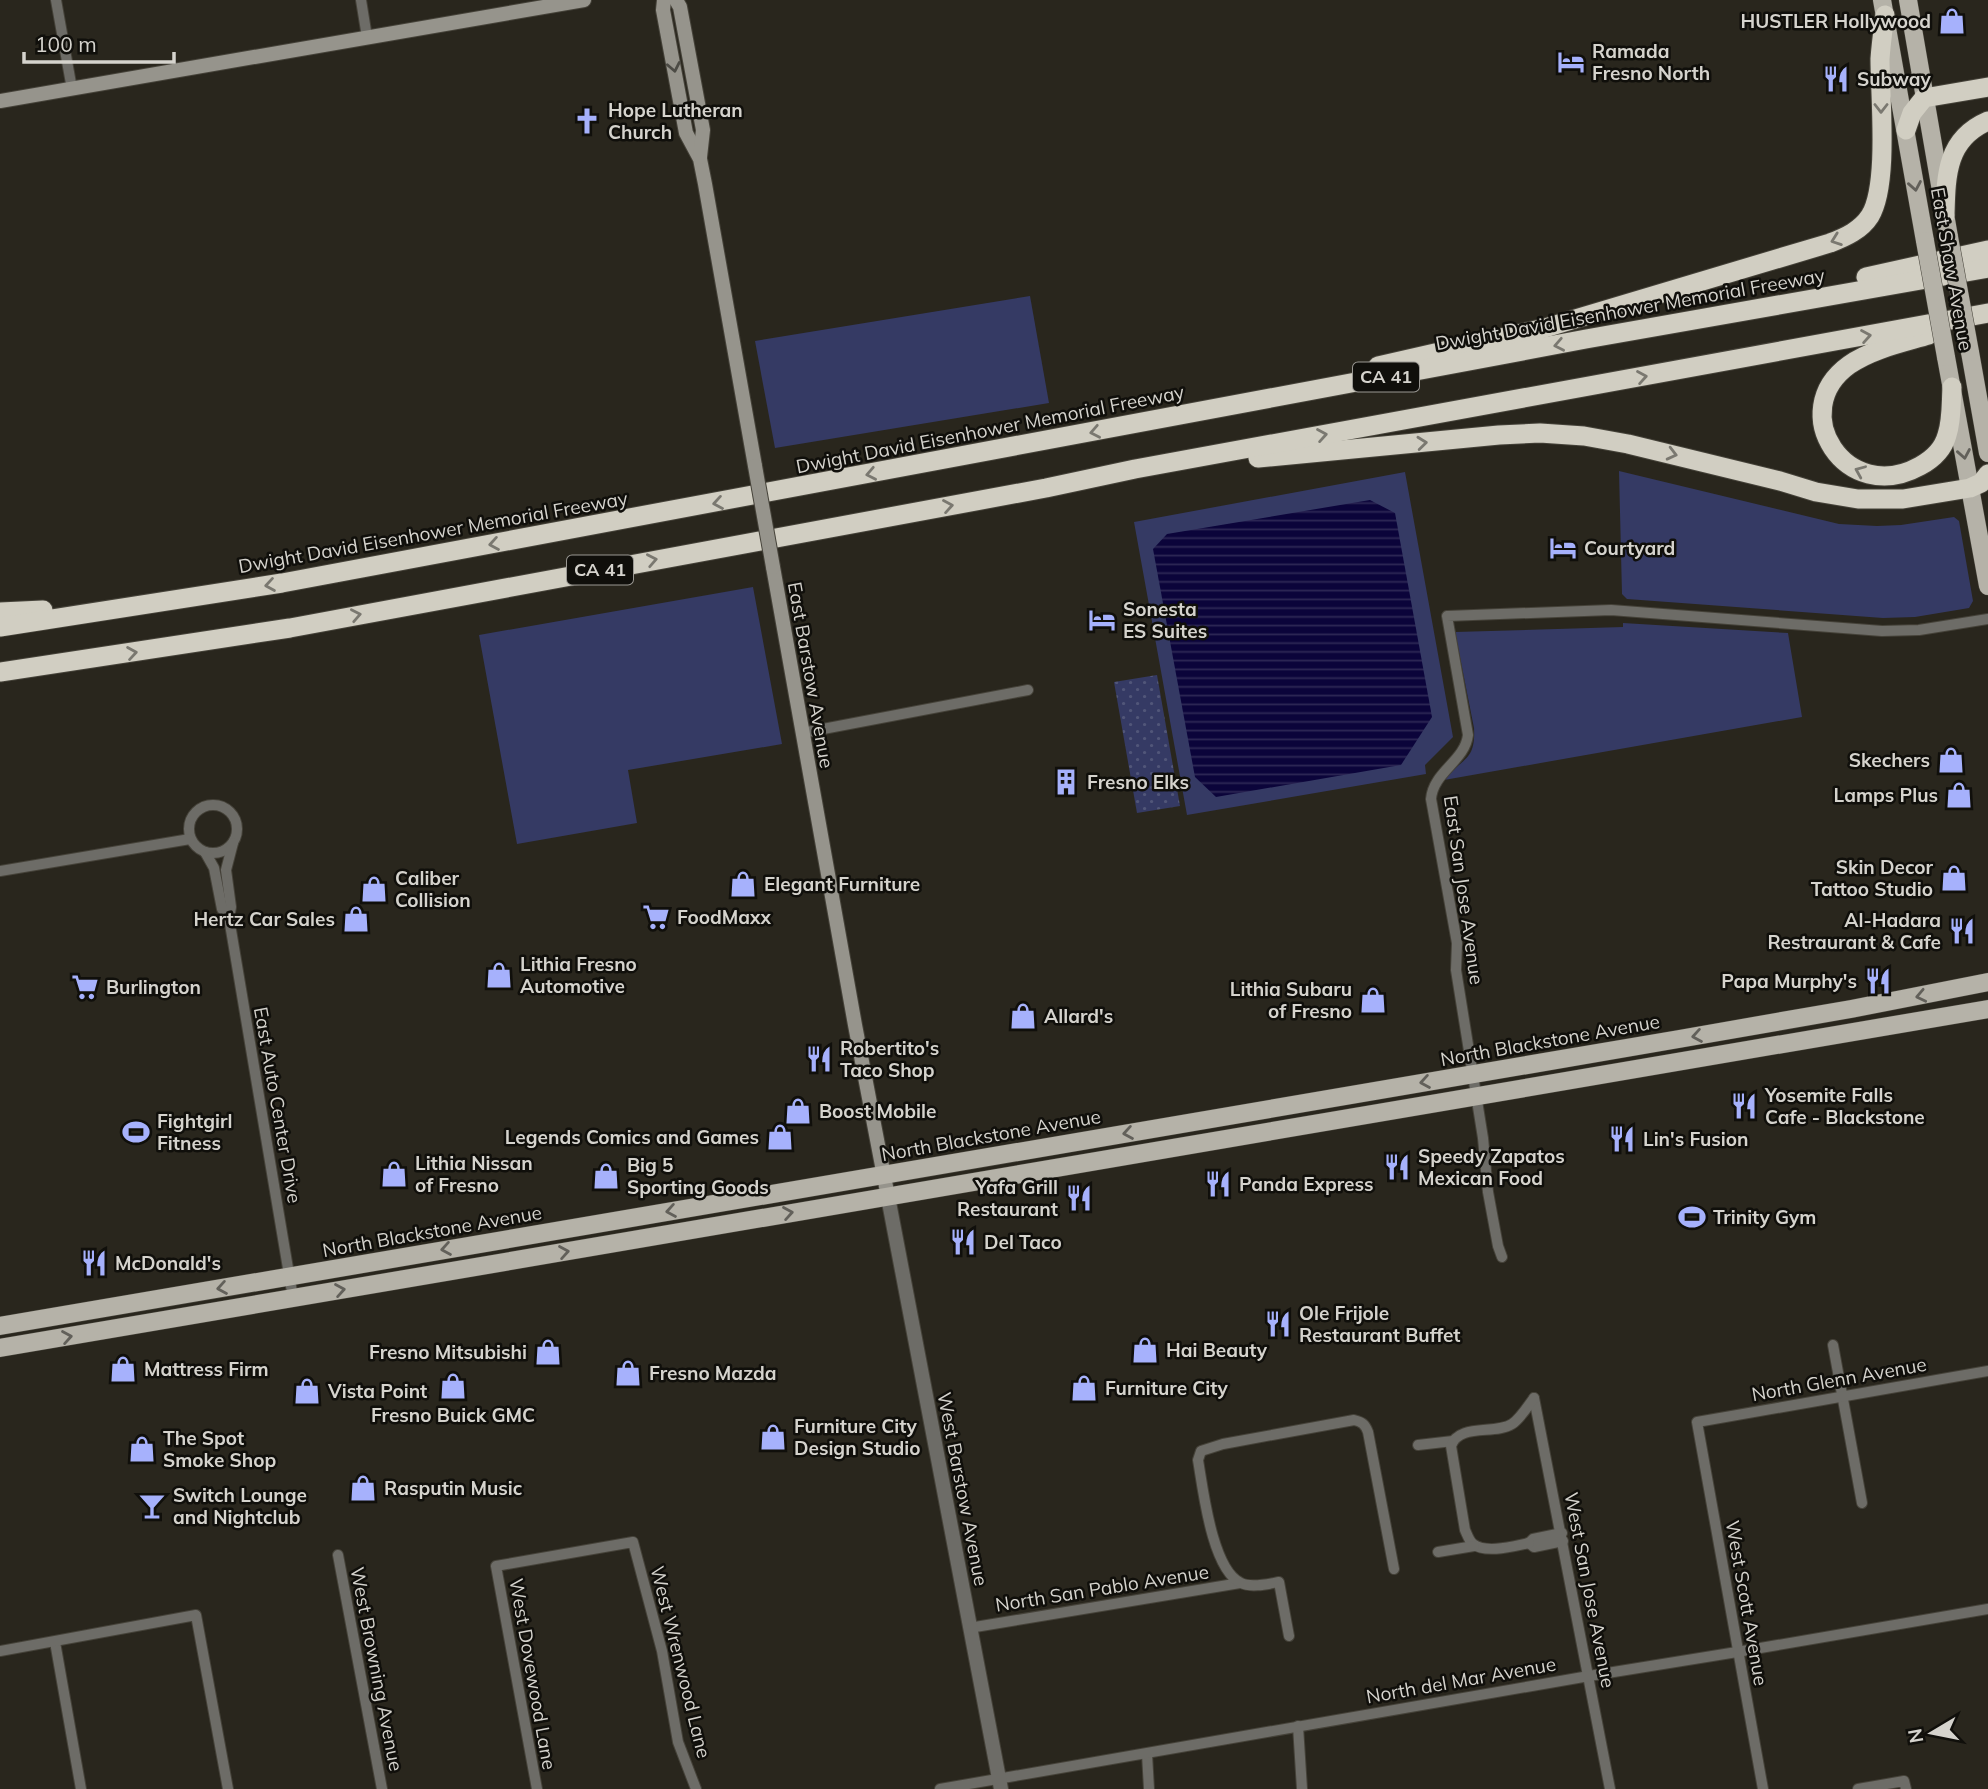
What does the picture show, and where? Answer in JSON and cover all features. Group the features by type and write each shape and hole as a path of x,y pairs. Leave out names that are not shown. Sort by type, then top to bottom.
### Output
{"highway":[{"path":"1125,426 1320,378 1545,328 1830,243 1850,234 1869,217 1879,192 1880,56 1884,8"},
{"path":"1906,130 1912,113 1924,98 1988,87"},
{"path":"1945,215 1948,176 1955,149 1970,131 1988,121"},
{"path":"1586,340 1988,250"},
{"name":"Dwight David Eisenhower Memorial Freeway","path":"0,627 296,581 1586,340 1988,268"},
{"name":"CA 41","path":"0,672 290,628 1988,313"},
{"path":"1952,387 1947,437 1937,454 1912,471 1881,477 1861,472 1834,452 1826,435 1823,420 1824,401 1832,383 1848,366 1887,348 1933,334 1988,323"},
{"path":"1135,470 1540,433 1584,436 1628,444 1780,481 1825,495 1847,498 1903,499 1970,488 1981,483 1988,474"},
{"path":"0,612 72,608 103,612"},
{"path":"0,680 64,663"}],"main road":[{"path":"0,100 584,0"},
{"name":"East Barstow Avenue","path":"664,0 663,10 686,133 700,159"},
{"name":"East Barstow Avenue","path":"676,0 680,6 701,122 700,159 888,1197"},
{"name":"East Shaw Avenue","path":"1908,0 1988,453"},
{"name":"East Shaw Avenue","path":"1884,8 1988,586"},
{"path":"1970,488 1988,545"},
{"name":"North Blackstone Avenue","path":"0,1325 1851,1009 1988,982"},
{"path":"0,1348 1988,1009"},
{"path":"1149,1152 1156,1142 1166,1137 1243,1123 1254,1119 1258,1111"},
{"path":"0,1336 45,1328 57,1316"}],"street":[{"path":"56,0 72,89"},
{"path":"361,0 367,37"},
{"name":"East San Jose Avenue","path":"1502,1257 1497,1246 1488,1192 1483,1138 1456,970 1457,943 1431,799 1434,785 1464,748 1468,735 1447,616 1611,610 1882,631 1919,630 1988,619"},
{"path":"802,733 1028,690"},
{"path":"214,804 228,810 233,815 237,830 233,843 219,853 205,852 197,848 190,839 188,828 193,814 199,808 214,804"},
{"path":"0,871 190,839"},
{"name":"East Auto Center Drive","path":"233,843 226,870 231,907 229,918 293,1298"},
{"name":"East Auto Center Drive","path":"205,852 214,868 222,909 229,918"},
{"name":"West Barstow Avenue","path":"888,1197 1000,1784"},
{"path":"1833,1345 1862,1503"},
{"name":"North Glenn Avenue","path":"1697,1422 1988,1371"},
{"name":"West San Jose Avenue","path":"1453,1441 1459,1435 1510,1426 1534,1398 1610,1789"},
{"path":"1240,1583 1220,1560 1211,1529 1198,1460 1201,1451 1223,1444 1354,1420 1366,1425 1368,1432 1394,1569"},
{"name":"West Scott Avenue","path":"1697,1422 1763,1789"},
{"path":"1418,1446 1453,1441 1451,1454 1465,1530 1474,1546"},
{"path":"1438,1552 1474,1546 1500,1549 1529,1544 1533,1539 1563,1537"},
{"name":"West Wrenwood Lane","path":"496,1566 634,1542 662,1651 678,1742 696,1789"},
{"name":"West Browning Avenue","path":"338,1555 382,1789"},
{"name":"West Dovewood Lane","path":"496,1566 537,1789"},
{"name":"North San Pablo Avenue","path":"970,1628 1240,1583 1254,1585 1279,1582 1289,1636"},
{"name":"North del Mar Avenue","path":"940,1789 1000,1784 1298,1726 1988,1609"},
{"path":"0,1651 196,1615 228,1789"},
{"path":"55,1642 81,1789"},
{"path":"1298,1726 1302,1789"},
{"path":"1147,1754 1149,1789"},
{"path":"1858,1789 1905,1785"}],"shaded area":[{"path":"1030,296 1049,403 775,448 755,341"},
{"path":"1619,471 1839,524 1901,525 1954,517 1959,521 1973,601 1969,608 1915,617 1883,618 1627,599 1622,594"},
{"path":"1405,472 1453,737 1425,765 1426,774 1187,815 1134,522"},
{"path":"1370,500 1395,513 1432,717 1401,765 1216,797 1195,777 1153,549 1167,534"},
{"path":"753,587 782,744 628,770 637,823 517,844 479,635"},
{"path":"1623,623 1788,633 1802,717 1444,780 1470,754 1474,739 1455,632 1623,627"},
{"path":"1157,675 1180,806 1137,813 1114,682"}],"place":[{"name":"HUSTLER Hollywood","path":"1952,21"},
{"name":"Ramada Fresno North","path":"1571,62"},
{"name":"Subway","path":"1836,79"},
{"name":"Hope Lutheran Church","path":"587,121"},
{"name":"Courtyard","path":"1563,548"},
{"name":"Sonesta ES Suites","path":"1102,620"},
{"name":"Skechers","path":"1951,760"},
{"name":"Fresno Elks","path":"1066,782"},
{"name":"Lamps Plus","path":"1959,795"},
{"name":"Skin Decor Tattoo Studio","path":"1954,878"},
{"name":"Elegant Furniture","path":"743,884"},
{"name":"Caliber Collision","path":"374,889"},
{"name":"FoodMaxx","path":"656,917"},
{"name":"Hertz Car Sales","path":"356,919"},
{"name":"Al-Hadara Restraurant & Cafe","path":"1962,931"},
{"name":"Lithia Fresno Automotive","path":"499,975"},
{"name":"Papa Murphy's","path":"1878,981"},
{"name":"Burlington","path":"85,987"},
{"name":"Lithia Subaru of Fresno","path":"1373,1000"},
{"name":"Allard's","path":"1023,1016"},
{"name":"Robertito's Taco Shop","path":"819,1059"},
{"name":"Yosemite Falls Cafe - Blackstone","path":"1744,1106"},
{"name":"Boost Mobile","path":"798,1111"},
{"name":"Fightgirl Fitness","path":"136,1132"},
{"name":"Legends Comics and Games","path":"780,1137"},
{"name":"Lin's Fusion","path":"1622,1139"},
{"name":"Speedy Zapatos Mexican Food","path":"1397,1167"},
{"name":"Lithia Nissan of Fresno","path":"394,1174"},
{"name":"Big 5 Sporting Goods","path":"606,1176"},
{"name":"Panda Express","path":"1218,1184"},
{"name":"Yafa Grill Restaurant","path":"1079,1198"},
{"name":"Trinity Gym","path":"1692,1217"},
{"name":"Del Taco","path":"963,1242"},
{"name":"McDonald's","path":"94,1263"},
{"name":"Ole Frijole Restaurant Buffet","path":"1278,1324"},
{"name":"Hai Beauty","path":"1145,1350"},
{"name":"Fresno Mitsubishi","path":"548,1352"},
{"name":"Mattress Firm","path":"123,1369"},
{"name":"Fresno Mazda","path":"628,1373"},
{"name":"Fresno Buick GMC","path":"453,1386"},
{"name":"Furniture City","path":"1084,1388"},
{"name":"Vista Point","path":"307,1391"},
{"name":"Furniture City Design Studio","path":"773,1437"},
{"name":"The Spot Smoke Shop","path":"142,1449"},
{"name":"Rasputin Music","path":"363,1488"},
{"name":"Switch Lounge and Nightclub","path":"152,1506"}]}
